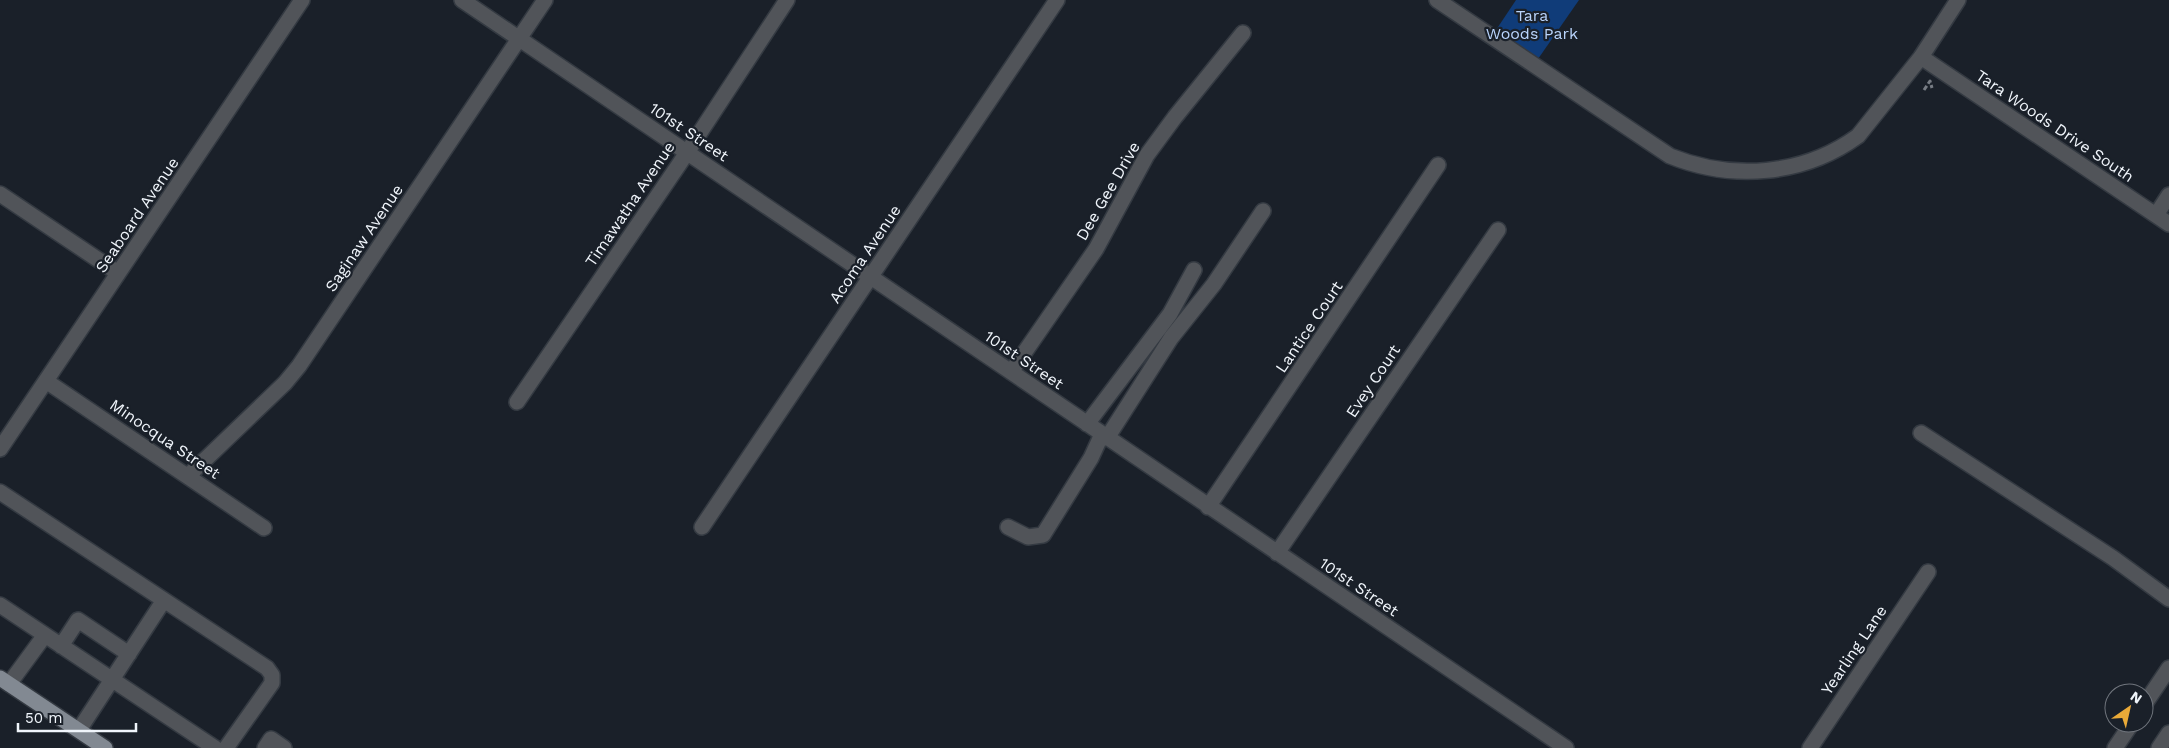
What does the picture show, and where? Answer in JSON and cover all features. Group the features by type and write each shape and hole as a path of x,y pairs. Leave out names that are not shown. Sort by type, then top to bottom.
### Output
{"main road":[{"path":"5,681 105,748"}],"street":[{"name":"Seaboard Avenue","path":"0,449 302,0"},
{"name":"101st Street","path":"462,0 1011,372 1208,508 1277,552 1550,744 1566,748"},
{"name":"Saginaw Avenue","path":"188,476 285,383 299,366 545,0"},
{"name":"Timawatha Avenue","path":"517,402 687,152 787,0"},
{"name":"Acoma Avenue","path":"702,527 1056,0"},
{"path":"1437,0 1649,144 1670,156 1692,165 1724,171 1747,172 1793,167 1850,143 1868,126 1921,57 1958,0"},
{"name":"Dee Gee Drive","path":"1011,372 1096,249 1147,156 1175,116 1243,33"},
{"name":"Tara Woods Drive South","path":"1921,57 2169,224"},
{"name":"Lantice Court","path":"1208,508 1438,165"},
{"path":"0,194 118,274"},
{"path":"2156,215 2169,195"},
{"path":"1008,527 1028,537 1043,535 1104,436 1171,338 1214,284 1264,210"},
{"name":"Evey Court","path":"1277,552 1498,230"},
{"path":"1087,424 1170,314 1194,270"},
{"name":"Minocqua Street","path":"46,381 264,528"},
{"path":"1921,433 2113,558 2169,599"},
{"path":"0,492 267,668 272,675 272,683 226,748"},
{"name":"Yearling Lane","path":"1810,748 1928,572"},
{"path":"79,730 164,600"},
{"path":"0,605 215,748"},
{"path":"60,646 78,620 129,654"},
{"path":"5,681 45,635"},
{"path":"2154,690 2169,668"},
{"path":"2115,748 2125,733"},
{"path":"2159,748 2169,733"},
{"path":"264,748 271,739 284,748"}],"path":[{"path":"1924,90 1930,81 1932,88"}],"green space":[{"name":"Tara Woods Park","path":"1516,0 1579,0 1538,59 1496,30"}]}
